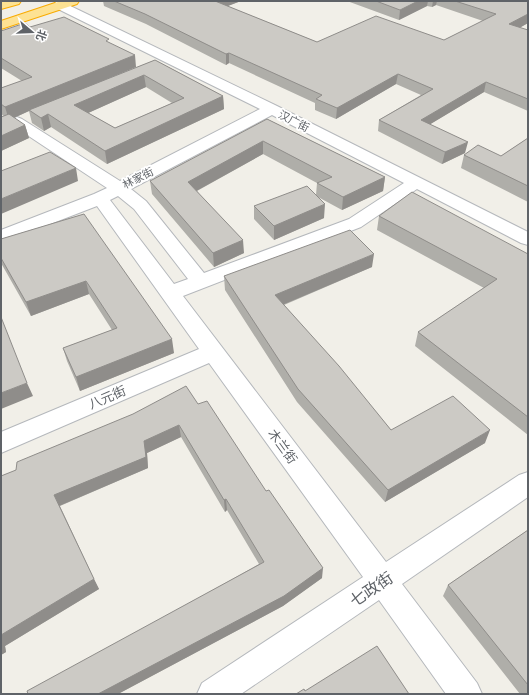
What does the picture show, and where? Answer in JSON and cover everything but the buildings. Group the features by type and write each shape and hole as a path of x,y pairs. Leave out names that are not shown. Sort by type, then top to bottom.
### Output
{"highway":[{"path":"1,5 15,1"},
{"path":"1,16 60,2"},
{"path":"1,25 60,2"}],"street":[{"name":"汉广街","path":"60,2 171,60 272,109 528,239"},
{"path":"156,66 171,60"},
{"name":"林家街","path":"1,237 109,193 272,109"},
{"path":"32,116 17,122 109,193 140,204 200,281"},
{"path":"170,293 355,223 416,182"},
{"name":"木兰街","path":"109,193 170,293 466,694"},
{"name":"八元街","path":"1,443 214,352"},
{"name":"七政街","path":"213,694 528,484"}]}
